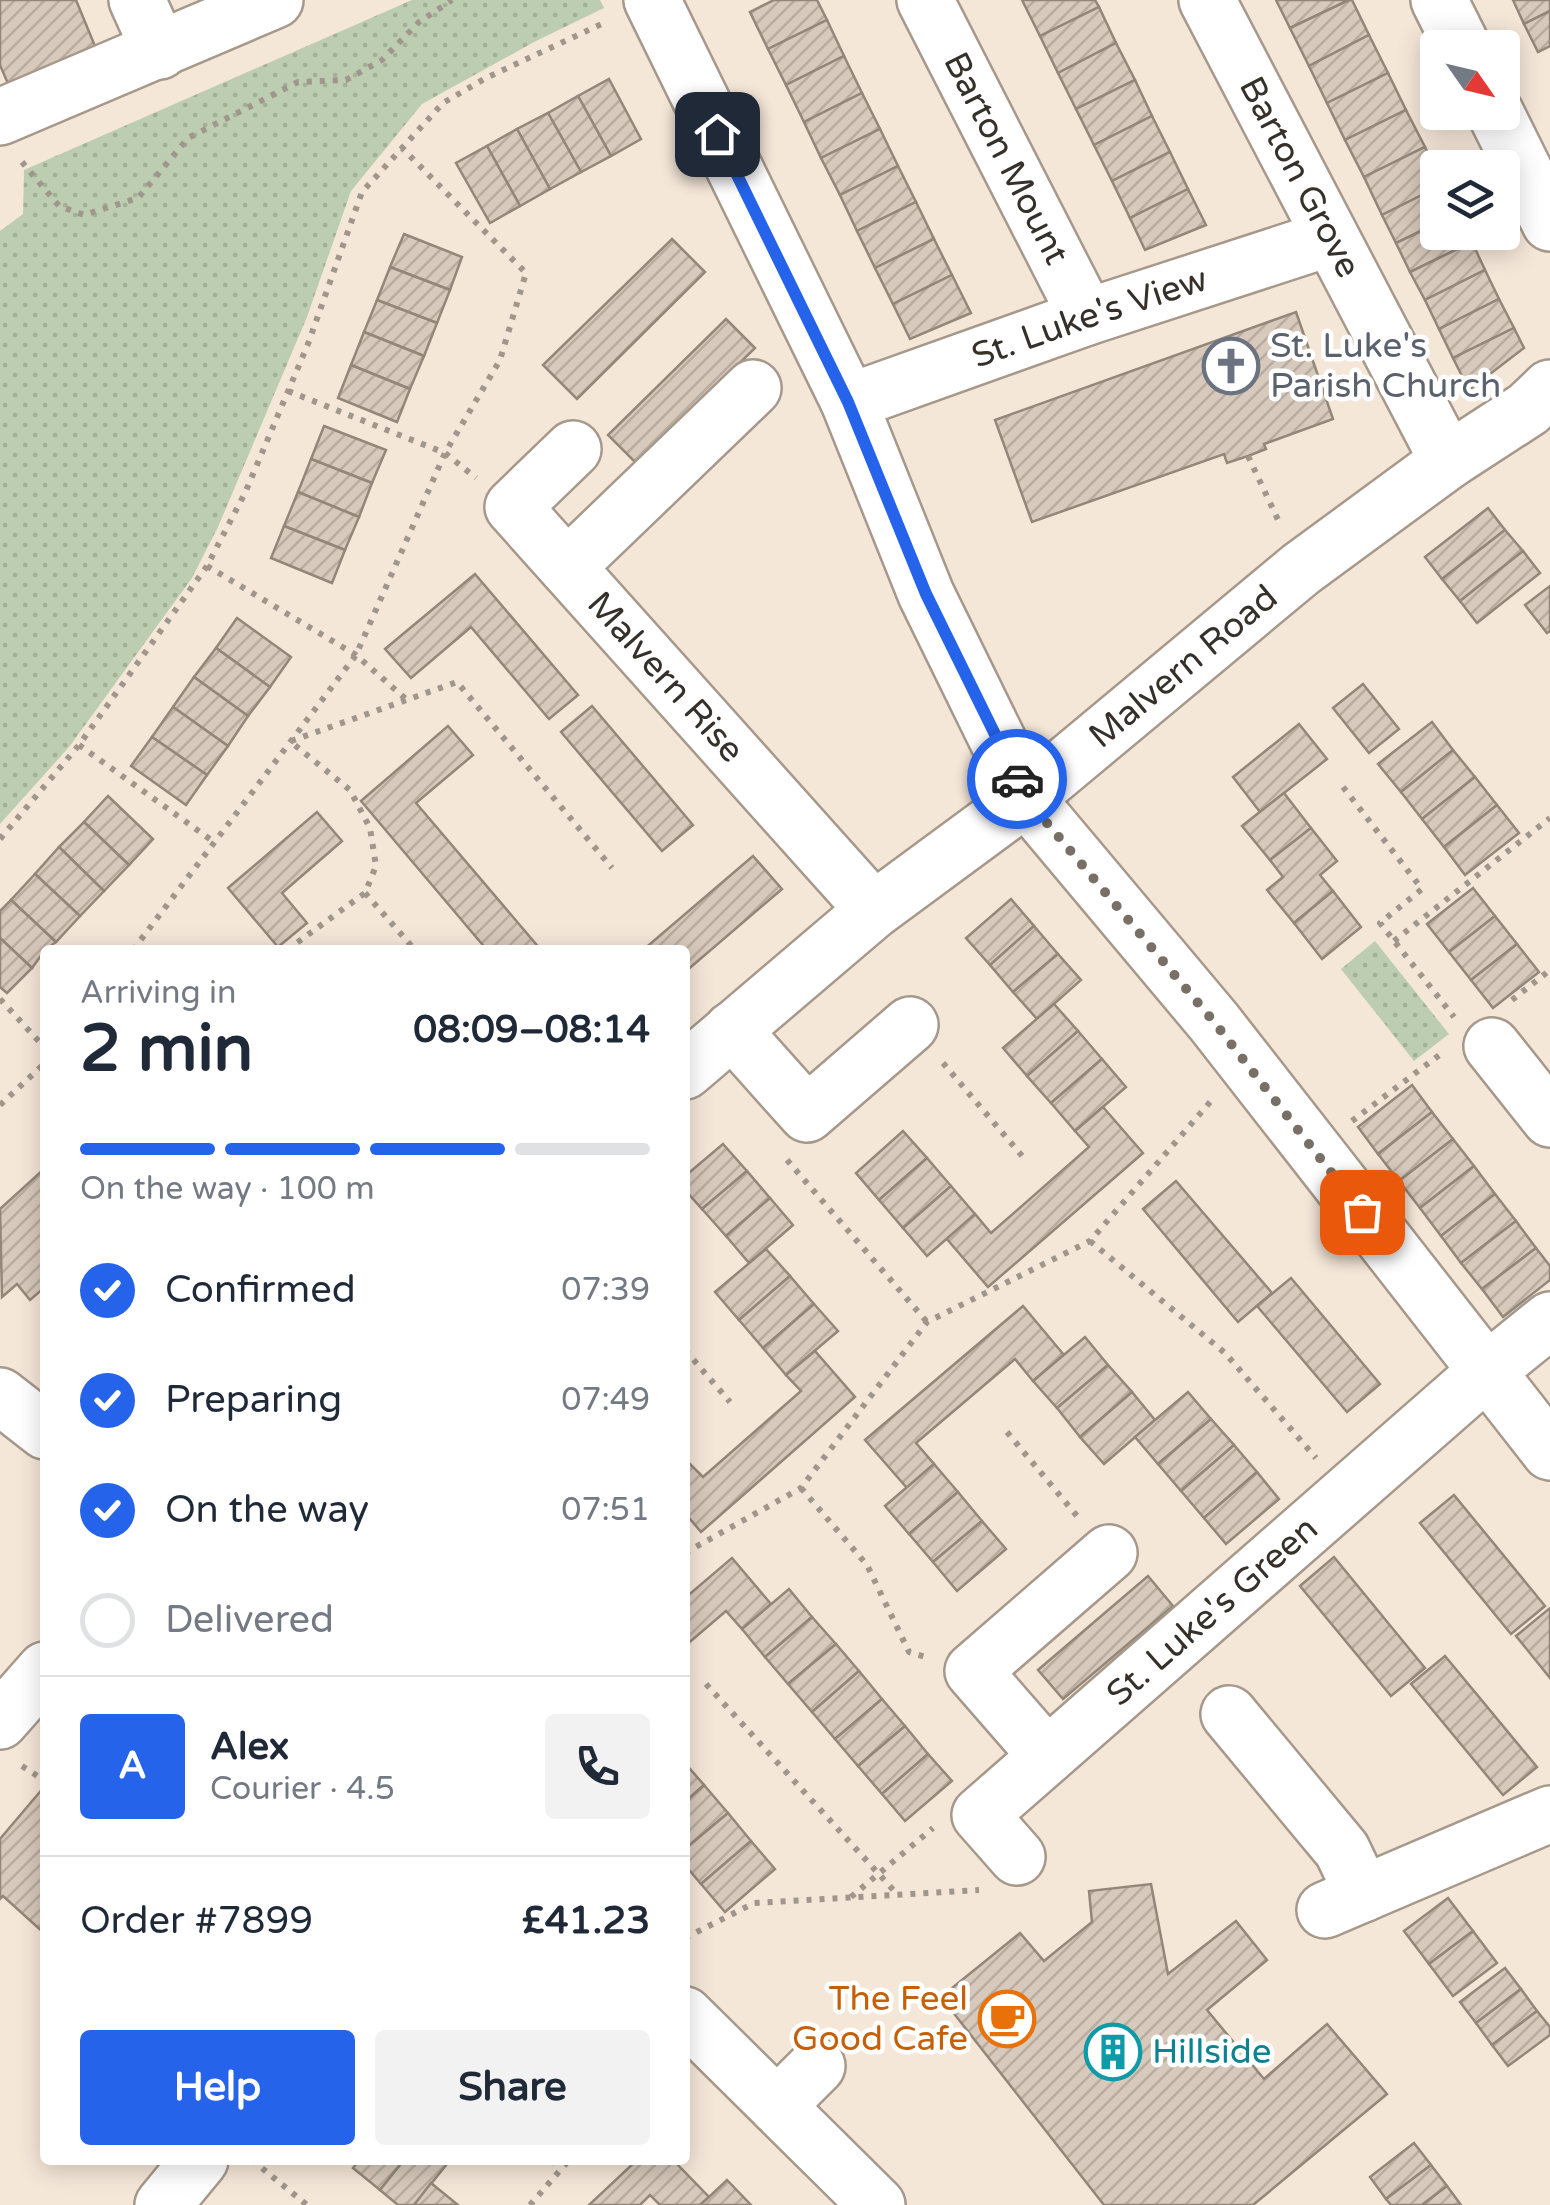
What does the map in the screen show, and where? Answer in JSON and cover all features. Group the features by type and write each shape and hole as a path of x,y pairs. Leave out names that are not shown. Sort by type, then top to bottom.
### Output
{"street":[{"path":"137,0 160,50"},
{"path":"6,138 160,50 275,0"},
{"path":"652,0 848,402 926,594 1026,798 1244,1062 1550,1452"},
{"name":"Barton Mount","path":"926,0 1087,318"},
{"name":"Barton Grove","path":"1207,0 1448,461"},
{"path":"1439,0 1454,30"},
{"path":"1504,130 1550,222"},
{"name":"St. Luke's View","path":"848,402 1330,238"},
{"path":"567,567 753,388"},
{"name":"Malvern Road","path":"690,1066 874,910 1026,798 1302,569 1448,461 1543,411"},
{"path":"513,507 573,449"},
{"name":"Malvern Rise","path":"513,507 874,910"},
{"path":"732,1030 807,1114 910,1025"},
{"path":"1480,1040 1550,1119"},
{"name":"St. Luke's Green","path":"980,1815 1550,1320"},
{"path":"0,1396 40,1427"},
{"path":"1047,1756 973,1671 1108,1553"},
{"path":"0,1721 40,1676"},
{"path":"1229,1714 1342,1850 1344,1902 1550,1814"},
{"path":"980,1815 1003,1873"},
{"path":"690,2020 877,2205"},
{"path":"777,2106 817,2066"},
{"path":"163,2205 196,2165"}],"path":[{"path":"6,138 59,206 84,215 138,198 188,138 298,82 346,80 382,60 419,22 452,0"},
{"path":"0,840 79,745 207,566 245,493 288,391 362,192 443,103 486,78 652,0"},
{"path":"137,945 356,655 445,454 500,360 526,273 402,148"},
{"path":"288,391 445,454 513,507"},
{"path":"1248,456 1302,569"},
{"path":"207,566 356,655 407,700"},
{"path":"290,742 457,682 612,868"},
{"path":"290,742 350,790 370,828 376,866 365,894 294,945"},
{"path":"79,745 214,842"},
{"path":"1313,1150 1480,1040 1380,922 1422,889 1343,787"},
{"path":"1394,941 1550,818"},
{"path":"365,894 411,945"},
{"path":"0,1000 40,1043"},
{"path":"910,1025 1023,1157"},
{"path":"690,1550 801,1488 927,1322 1090,1242 1244,1062"},
{"path":"0,1105 40,1068"},
{"path":"775,1146 927,1322"},
{"path":"1090,1242 1224,1354 1348,1494"},
{"path":"690,1356 730,1402"},
{"path":"1007,1432 1108,1553"},
{"path":"801,1488 867,1565 909,1652 973,1671"},
{"path":"706,1684 897,1895"},
{"path":"850,1898 967,1800 980,1815"},
{"path":"690,1935 754,1903 897,1895 1003,1873"},
{"path":"258,2165 306,2205"},
{"path":"557,2165 560,2168"},
{"path":"530,2205 563,2165"}],"green space":[{"path":"412,0 600,0 604,8 422,104 351,191 307,317 218,527 192,578 69,747 0,824 0,231 23,214 24,170"},
{"path":"1375,941 1449,1034 1414,1061 1341,969"}],"building":[{"path":"0,0 76,0 97,51 9,86 0,65"},
{"path":"774,0 817,0 827,20 768,49 750,12"},
{"path":"1022,0 1095,0 1099,7 1040,36"},
{"path":"1276,0 1349,0 1290,28"},
{"path":"1349,0 1369,35 1309,66 1290,28"},
{"path":"1513,0 1550,0 1550,11 1524,24"},
{"path":"1099,7 1116,43 1058,73 1040,36"},
{"path":"1550,11 1550,46 1538,52 1524,24"},
{"path":"827,20 844,56 786,85 768,49"},
{"path":"1369,35 1388,73 1327,103 1309,66"},
{"path":"1116,43 1135,80 1076,109 1058,73"},
{"path":"844,56 862,93 804,122 786,85"},
{"path":"1388,73 1406,110 1345,140 1327,103"},
{"path":"609,79 641,139 611,156 578,96"},
{"path":"1135,80 1152,116 1094,145 1076,109"},
{"path":"862,93 880,129 821,158 804,122"},
{"path":"578,96 611,156 581,172 548,113"},
{"path":"1406,110 1425,147 1364,177 1345,140"},
{"path":"548,113 581,172 550,189 517,129"},
{"path":"1152,116 1170,152 1112,181 1094,145"},
{"path":"517,129 550,189 520,206 487,146"},
{"path":"880,129 898,166 840,195 821,158"},
{"path":"487,146 520,206 490,223 456,163"},
{"path":"1425,147 1426,150 1420,150 1420,196 1382,215 1364,177"},
{"path":"1170,152 1188,189 1130,218 1112,181"},
{"path":"898,166 916,202 857,231 840,195"},
{"path":"1188,189 1206,225 1145,250 1130,218"},
{"path":"1420,196 1420,232 1396,243 1382,215"},
{"path":"916,202 934,239 875,268 857,231"},
{"path":"1420,232 1420,250 1455,250 1410,272 1396,243"},
{"path":"404,234 462,257 450,290 390,267"},
{"path":"672,239 705,272 577,399 543,365"},
{"path":"934,239 952,275 893,304 875,268"},
{"path":"1455,250 1476,250 1485,270 1425,300 1410,272"},
{"path":"390,267 450,290 437,323 377,300"},
{"path":"1485,270 1499,299 1439,329 1425,300"},
{"path":"952,275 971,313 910,339 893,304"},
{"path":"1499,299 1514,328 1453,358 1439,329"},
{"path":"377,300 437,323 424,356 364,332"},
{"name":"St. Luke's Parish Church","path":"1296,312 1333,419 1264,444 1266,449 1248,456 1227,463 1224,454 1032,522 995,420"},
{"path":"726,319 755,348 637,464 608,435"},
{"path":"1514,328 1524,348 1469,390 1453,358"},
{"path":"364,332 424,356 410,389 351,365"},
{"path":"351,365 410,389 397,422 338,398"},
{"path":"324,426 386,450 372,483 311,459"},
{"path":"311,459 372,483 359,517 298,492"},
{"path":"298,492 359,517 345,550 284,526"},
{"path":"1488,508 1505,530 1442,579 1425,557"},
{"path":"284,526 345,550 332,583 271,558"},
{"path":"1505,530 1523,551 1460,601 1442,579"},
{"path":"1523,551 1540,573 1477,623 1460,601"},
{"path":"475,574 578,695 549,719 471,627 411,678 385,649"},
{"path":"1550,586 1550,631 1547,633 1525,605"},
{"path":"237,618 291,657 270,687 216,648"},
{"path":"216,648 270,687 248,716 194,677"},
{"path":"194,677 248,716 228,746 173,707"},
{"path":"1363,684 1399,729 1369,753 1333,708"},
{"path":"592,706 693,825 662,851 561,732"},
{"path":"173,707 228,746 207,775 152,737"},
{"path":"1432,722 1453,750 1401,792 1378,764"},
{"path":"1299,724 1327,759 1260,812 1233,777"},
{"path":"448,726 473,755 416,803 537,945 483,945 361,801"},
{"path":"152,737 207,775 186,805 131,766"},
{"path":"1453,750 1475,777 1422,819 1401,792"},
{"path":"1475,777 1497,805 1444,847 1422,819"},
{"path":"1284,793 1311,828 1270,860 1242,826"},
{"path":"108,796 153,839 129,865 84,822"},
{"path":"1497,805 1519,833 1465,875 1444,847"},
{"path":"317,812 342,841 282,893 307,923 280,945 276,945 228,888"},
{"path":"84,822 129,865 104,891 59,847"},
{"path":"1311,828 1337,861 1320,875 1333,891 1294,923 1267,890 1283,877 1270,860"},
{"path":"59,847 104,891 80,916 35,874"},
{"path":"753,856 782,889 690,968 690,945 649,945"},
{"path":"35,874 80,916 56,942 11,900"},
{"path":"1473,888 1495,916 1449,952 1427,924"},
{"path":"1333,891 1361,927 1322,959 1294,923"},
{"path":"1011,899 1034,926 990,965 966,938"},
{"path":"11,900 56,942 40,945 40,957 32,968 0,938 0,911"},
{"path":"1495,916 1517,944 1471,980 1449,952"},
{"path":"1034,926 1058,954 1013,992 990,965"},
{"path":"0,938 32,968 7,993 0,987"},
{"path":"1517,944 1539,972 1493,1008 1471,980"},
{"path":"1058,954 1081,980 1037,1019 1013,992"},
{"path":"1054,1004 1078,1031 1027,1076 1003,1048"},
{"path":"1078,1031 1102,1059 1051,1103 1027,1076"},
{"path":"1102,1059 1126,1087 1075,1131 1051,1103"},
{"path":"1412,1085 1432,1112 1378,1154 1358,1127"},
{"path":"1103,1107 1143,1153 988,1287 946,1238 975,1214 991,1233 1089,1147 1075,1131"},
{"path":"1432,1112 1453,1139 1399,1181 1378,1154"},
{"path":"903,1131 927,1158 879,1200 856,1173"},
{"path":"1453,1139 1474,1166 1420,1208 1399,1181"},
{"path":"723,1144 747,1171 702,1209 690,1196 690,1172"},
{"path":"927,1158 951,1186 903,1228 879,1200"},
{"path":"1474,1166 1495,1194 1441,1236 1420,1208"},
{"path":"747,1171 770,1198 726,1236 702,1209"},
{"path":"40,1173 40,1291 30,1300 17,1284 2,1297 0,1209"},
{"path":"1176,1181 1272,1293 1238,1322 1143,1209"},
{"path":"951,1186 975,1214 927,1256 903,1228"},
{"path":"1495,1194 1516,1221 1461,1263 1441,1236"},
{"path":"770,1198 793,1225 749,1263 726,1236"},
{"path":"1516,1221 1536,1248 1482,1289 1461,1263"},
{"path":"1536,1248 1550,1266 1550,1280 1503,1317 1482,1289"},
{"path":"766,1249 790,1276 739,1320 715,1292"},
{"path":"790,1276 814,1304 763,1348 739,1320"},
{"path":"1291,1278 1380,1384 1347,1412 1257,1306"},
{"path":"814,1304 838,1331 786,1375 763,1348"},
{"path":"1023,1306 1064,1355 1033,1381 1015,1359 916,1443 934,1464 907,1488 865,1440"},
{"path":"1085,1337 1108,1365 1057,1408 1033,1381"},
{"path":"815,1351 855,1397 701,1532 690,1519 690,1464 703,1477 801,1391 786,1375"},
{"path":"1108,1365 1132,1392 1080,1437 1057,1408"},
{"path":"1132,1392 1155,1420 1104,1464 1080,1437"},
{"path":"1188,1392 1211,1419 1158,1464 1135,1437"},
{"path":"1211,1419 1234,1445 1181,1491 1158,1464"},
{"path":"1234,1445 1257,1472 1204,1518 1181,1491"},
{"path":"934,1464 958,1492 909,1534 885,1506"},
{"path":"1257,1472 1279,1499 1226,1544 1204,1518"},
{"path":"958,1492 982,1521 933,1562 909,1534"},
{"path":"1454,1495 1545,1606 1511,1634 1420,1523"},
{"path":"982,1521 1006,1549 957,1591 933,1562"},
{"path":"1334,1557 1425,1668 1391,1696 1300,1586"},
{"path":"732,1558 771,1604 742,1629 726,1611 690,1642 690,1594"},
{"path":"1148,1576 1173,1606 1063,1699 1038,1670"},
{"path":"789,1589 812,1617 765,1657 742,1629"},
{"path":"1550,1608 1550,1678 1516,1636"},
{"path":"812,1617 836,1644 788,1684 765,1657"},
{"path":"836,1644 859,1671 812,1712 788,1684"},
{"path":"1445,1656 1537,1767 1503,1795 1411,1684"},
{"path":"859,1671 882,1699 835,1739 812,1712"},
{"path":"882,1699 905,1726 858,1766 835,1739"},
{"path":"905,1726 928,1754 882,1794 858,1766"},
{"path":"928,1754 952,1781 905,1821 882,1794"},
{"path":"690,1769 704,1785 690,1798"},
{"path":"704,1785 728,1813 690,1845 690,1798"},
{"path":"40,1792 40,1929 3,1896 0,1899 0,1839"},
{"path":"728,1813 751,1841 701,1884 690,1871 690,1845"},
{"path":"751,1841 775,1869 725,1912 701,1884"},
{"name":"Hillside","path":"1151,1884 1168,1974 1236,1921 1267,1960 1207,2010 1264,2079 1327,2024 1387,2094 1253,2205 1104,2205 941,1997 1020,1933 1044,1961 1092,1922 1089,1891"},
{"path":"1448,1898 1473,1931 1429,1964 1404,1931"},
{"path":"1473,1931 1497,1963 1453,1996 1429,1964"},
{"path":"1505,1968 1521,1989 1476,2023 1460,2002"},
{"path":"1521,1989 1537,2011 1492,2045 1476,2023"},
{"path":"1537,2011 1550,2027 1550,2035 1508,2066 1492,2045"},
{"path":"1414,2143 1431,2165 1386,2199 1370,2177"},
{"path":"355,2165 400,2165 380,2190 353,2168"},
{"path":"400,2165 446,2165 414,2205 398,2205 380,2190"},
{"path":"632,2165 678,2165 709,2197 700,2205 660,2205 650,2195 640,2205 589,2205"},
{"path":"1431,2165 1447,2186 1422,2205 1391,2205 1386,2199"},
{"path":"727,2180 751,2205 700,2205 709,2197"},
{"path":"431,2183 458,2205 414,2205"},
{"path":"1447,2186 1461,2205 1422,2205"}],"way so far":[{"path":"1017,779 1026,798 1214,1022 1362,1212"}],"place":[{"name":"St. Luke's Parish Church","path":"1231,366"},
{"name":"The Feel Good Cafe","path":"1007,2019"},
{"name":"Hillside","path":"1113,2052"}],"route":[{"path":"717,134 848,402 926,594 1017,779"}]}
